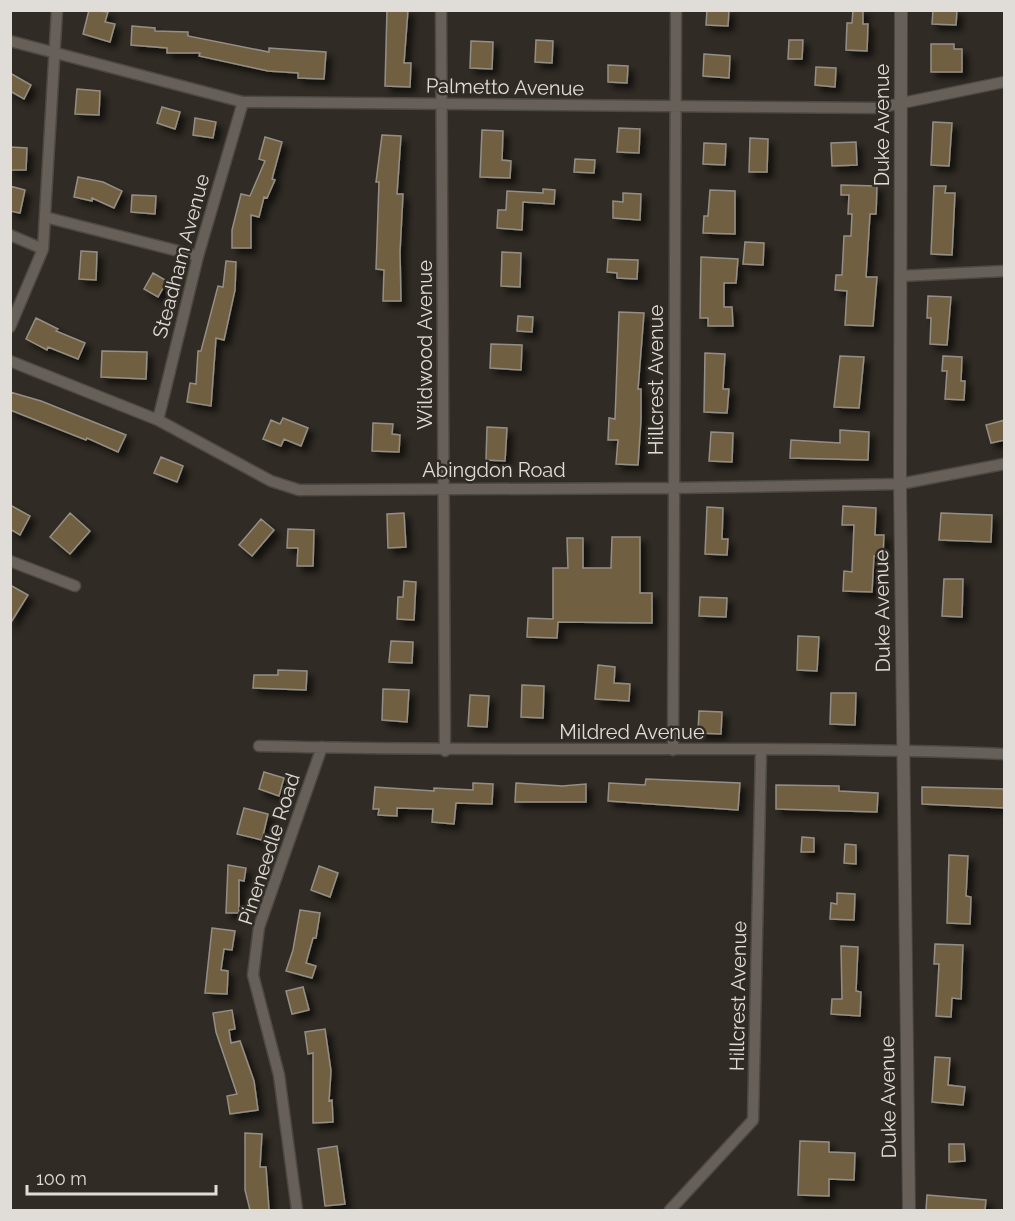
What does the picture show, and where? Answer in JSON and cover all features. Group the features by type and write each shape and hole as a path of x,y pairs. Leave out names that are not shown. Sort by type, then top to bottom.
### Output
{"street":[{"path":"10,327 43,249 57,10"},
{"name":"Wildwood Avenue","path":"441,10 445,751"},
{"name":"Hillcrest Avenue","path":"673,750 675,10"},
{"name":"Duke Avenue","path":"901,10 900,484 909,1210"},
{"name":"Palmetto Avenue","path":"10,41 243,102 676,108 878,108 1005,82"},
{"name":"Steadham Avenue","path":"158,420 198,256 243,102"},
{"path":"45,217 198,256"},
{"path":"10,235 43,249"},
{"path":"901,276 1005,271"},
{"name":"Abingdon Road","path":"10,361 158,420 271,481 299,490 900,484 1005,464"},
{"path":"10,561 75,586"},
{"name":"Mildred Avenue","path":"259,746 445,751 904,750 1005,754"},
{"name":"Pineneedle Road","path":"297,1210 279,1075 253,975 259,927 322,747"},
{"name":"Hillcrest Avenue","path":"670,1210 753,1120 761,750"}],"building":[{"path":"89,10 108,12 105,22 115,24 110,42 83,34"},
{"path":"387,10 408,10 404,63 411,63 410,87 385,86"},
{"path":"707,10 729,10 728,26 706,25"},
{"path":"853,10 863,10 863,24 868,24 867,51 846,50 847,23 852,23"},
{"path":"933,10 957,10 956,25 932,24"},
{"path":"132,26 155,28 155,31 188,32 188,36 269,52 269,48 326,52 324,79 298,78 298,73 268,71 199,56 200,53 167,53 167,48 131,45"},
{"path":"536,40 553,41 552,63 535,62"},
{"path":"789,40 803,40 802,59 788,59"},
{"path":"471,41 493,42 492,69 470,68"},
{"path":"931,44 954,44 954,49 962,49 962,72 931,72"},
{"path":"704,54 730,56 729,78 703,76"},
{"path":"608,65 628,66 627,83 608,82"},
{"path":"816,67 836,68 835,87 815,85"},
{"path":"10,73 31,85 24,99 10,91"},
{"path":"77,89 100,91 99,115 75,114"},
{"path":"162,107 180,112 175,129 157,123"},
{"path":"195,118 216,122 213,138 193,135"},
{"path":"933,122 952,123 949,166 931,165"},
{"path":"619,128 640,129 639,153 617,152"},
{"path":"482,130 503,131 502,160 511,161 510,178 480,177"},
{"path":"382,135 401,136 397,194 403,194 400,252 401,301 383,301 384,270 376,269 379,182 376,182"},
{"path":"265,137 282,142 272,179 275,180 267,198 264,197 259,217 251,215 251,248 232,248 232,230 241,194 250,196 265,161 259,159"},
{"path":"750,138 768,139 767,172 749,172"},
{"path":"856,142 857,165 832,166 831,143"},
{"path":"704,143 726,144 725,165 703,164"},
{"path":"10,147 27,148 26,170 10,170"},
{"path":"575,159 595,160 594,173 574,172"},
{"path":"78,177 103,182 122,191 114,208 92,198 92,201 74,197"},
{"path":"841,185 877,186 876,214 870,214 866,277 877,277 873,326 845,325 847,291 835,290 836,275 842,275 844,236 851,236 852,214 848,214 849,195 841,195"},
{"path":"10,186 25,190 20,213 10,211"},
{"path":"934,186 946,186 945,193 955,193 952,255 931,254"},
{"path":"543,189 555,190 554,204 523,202 522,230 497,228 498,210 506,210 507,191 543,193"},
{"path":"710,190 735,191 735,234 703,233 704,216 708,216"},
{"path":"623,193 641,194 640,220 613,218 613,201 623,202"},
{"path":"132,195 156,196 155,214 131,212"},
{"path":"745,242 764,243 763,265 743,264"},
{"path":"81,251 97,252 96,280 79,279"},
{"path":"502,252 521,253 520,287 501,286"},
{"path":"701,257 738,259 736,283 724,283 724,307 732,307 733,326 708,326 708,318 700,318"},
{"path":"608,259 638,260 637,279 617,278 617,273 607,272"},
{"path":"226,261 236,262 235,290 224,340 216,338 211,406 187,402 190,383 196,384 198,351 201,351 218,286 223,287"},
{"path":"153,273 167,281 158,297 144,289"},
{"path":"928,296 951,297 947,345 930,344 931,318 927,318"},
{"path":"619,312 644,313 638,389 641,389 641,420 638,465 616,464 618,440 608,440 609,418 615,419"},
{"path":"518,316 533,317 532,332 517,331"},
{"path":"36,318 58,329 56,331 85,343 78,359 48,347 47,350 26,339"},
{"path":"491,344 522,345 521,370 490,368"},
{"path":"102,351 147,352 146,379 101,377"},
{"path":"705,353 725,354 723,389 729,389 727,413 704,412"},
{"path":"840,356 864,357 859,408 834,407"},
{"path":"943,356 962,357 961,381 965,381 964,400 945,399 947,371 942,371"},
{"path":"10,392 41,401 126,435 118,452 87,438 86,440 10,410"},
{"path":"283,418 308,428 301,446 284,439 281,446 263,439 271,420 280,424"},
{"path":"1005,420 1005,440 991,443 986,425"},
{"path":"373,423 393,424 392,434 400,435 399,452 372,451"},
{"path":"487,427 507,428 505,461 486,460"},
{"path":"840,430 869,432 868,460 790,458 791,440 840,443"},
{"path":"711,432 733,433 732,462 709,461"},
{"path":"161,457 183,466 177,482 154,473"},
{"path":"10,505 30,516 20,535 10,529"},
{"path":"843,506 876,508 875,535 884,535 883,556 874,556 872,592 843,591 844,571 852,572 854,525 842,525"},
{"path":"707,507 723,508 722,539 728,539 727,555 705,554"},
{"path":"70,513 90,531 70,554 50,537"},
{"path":"404,513 406,547 388,548 387,514"},
{"path":"941,513 992,515 991,542 939,540"},
{"path":"261,519 274,530 252,556 239,545"},
{"path":"288,529 314,530 313,566 297,566 298,548 287,548"},
{"path":"612,537 640,537 640,593 652,593 652,623 558,622 557,638 527,637 528,618 553,619 553,568 568,568 567,538 583,538 583,568 611,568"},
{"path":"944,579 963,579 962,617 942,616"},
{"path":"404,581 416,582 414,620 397,619 398,597 403,597"},
{"path":"10,585 28,595 10,624"},
{"path":"700,597 727,598 726,617 699,616"},
{"path":"798,636 819,637 817,671 797,670"},
{"path":"391,641 413,642 412,663 389,662"},
{"path":"598,665 615,667 614,683 630,684 629,701 595,699"},
{"path":"278,670 307,671 306,690 253,688 254,675 278,675"},
{"path":"522,685 544,686 543,718 521,717"},
{"path":"383,689 409,690 407,722 382,720"},
{"path":"831,693 856,693 855,725 830,724"},
{"path":"470,695 489,696 487,727 468,726"},
{"path":"699,711 722,712 721,734 698,733"},
{"path":"264,772 284,778 279,796 259,789"},
{"path":"646,779 740,783 738,810 608,801 609,783 645,785"},
{"path":"473,783 493,784 492,804 456,803 454,824 432,822 433,809 397,808 397,816 378,815 379,809 373,809 375,787 434,791 434,788 473,790"},
{"path":"516,783 562,786 586,784 586,802 515,802"},
{"path":"776,785 839,786 839,791 878,793 877,812 776,809"},
{"path":"922,787 1005,789 1005,808 922,804"},
{"path":"244,808 268,814 262,840 237,834"},
{"path":"802,837 814,838 814,852 801,852"},
{"path":"845,844 856,845 856,864 844,863"},
{"path":"949,855 968,856 966,896 971,897 970,924 947,923"},
{"path":"228,865 246,868 244,881 239,880 239,913 226,913"},
{"path":"319,866 338,873 330,897 311,890"},
{"path":"837,893 855,894 854,920 830,919 831,903 837,904"},
{"path":"300,910 320,913 316,938 313,938 306,963 316,966 312,978 286,971 293,950"},
{"path":"212,928 235,931 232,950 224,949 221,970 228,971 227,994 205,993"},
{"path":"935,944 963,945 961,999 952,998 951,1017 936,1016 939,964 934,964"},
{"path":"841,946 858,947 856,991 861,992 860,1016 831,1014 832,999 842,999"},
{"path":"303,987 309,1010 292,1014 286,991"},
{"path":"232,1010 235,1029 229,1030 231,1043 240,1041 254,1081 258,1110 230,1114 227,1096 237,1094 216,1032 213,1013"},
{"path":"325,1029 331,1071 329,1101 332,1100 333,1122 313,1123 313,1053 308,1054 305,1032"},
{"path":"935,1057 950,1058 948,1085 965,1087 963,1105 932,1102"},
{"path":"245,1133 262,1134 260,1167 266,1167 269,1210 250,1210 245,1190"},
{"path":"800,1141 829,1142 829,1152 855,1153 854,1180 829,1179 829,1196 798,1195"},
{"path":"949,1144 964,1144 965,1161 949,1162"},
{"path":"337,1146 345,1204 325,1206 318,1149"},
{"path":"927,1195 986,1200 985,1210 926,1210"}]}
